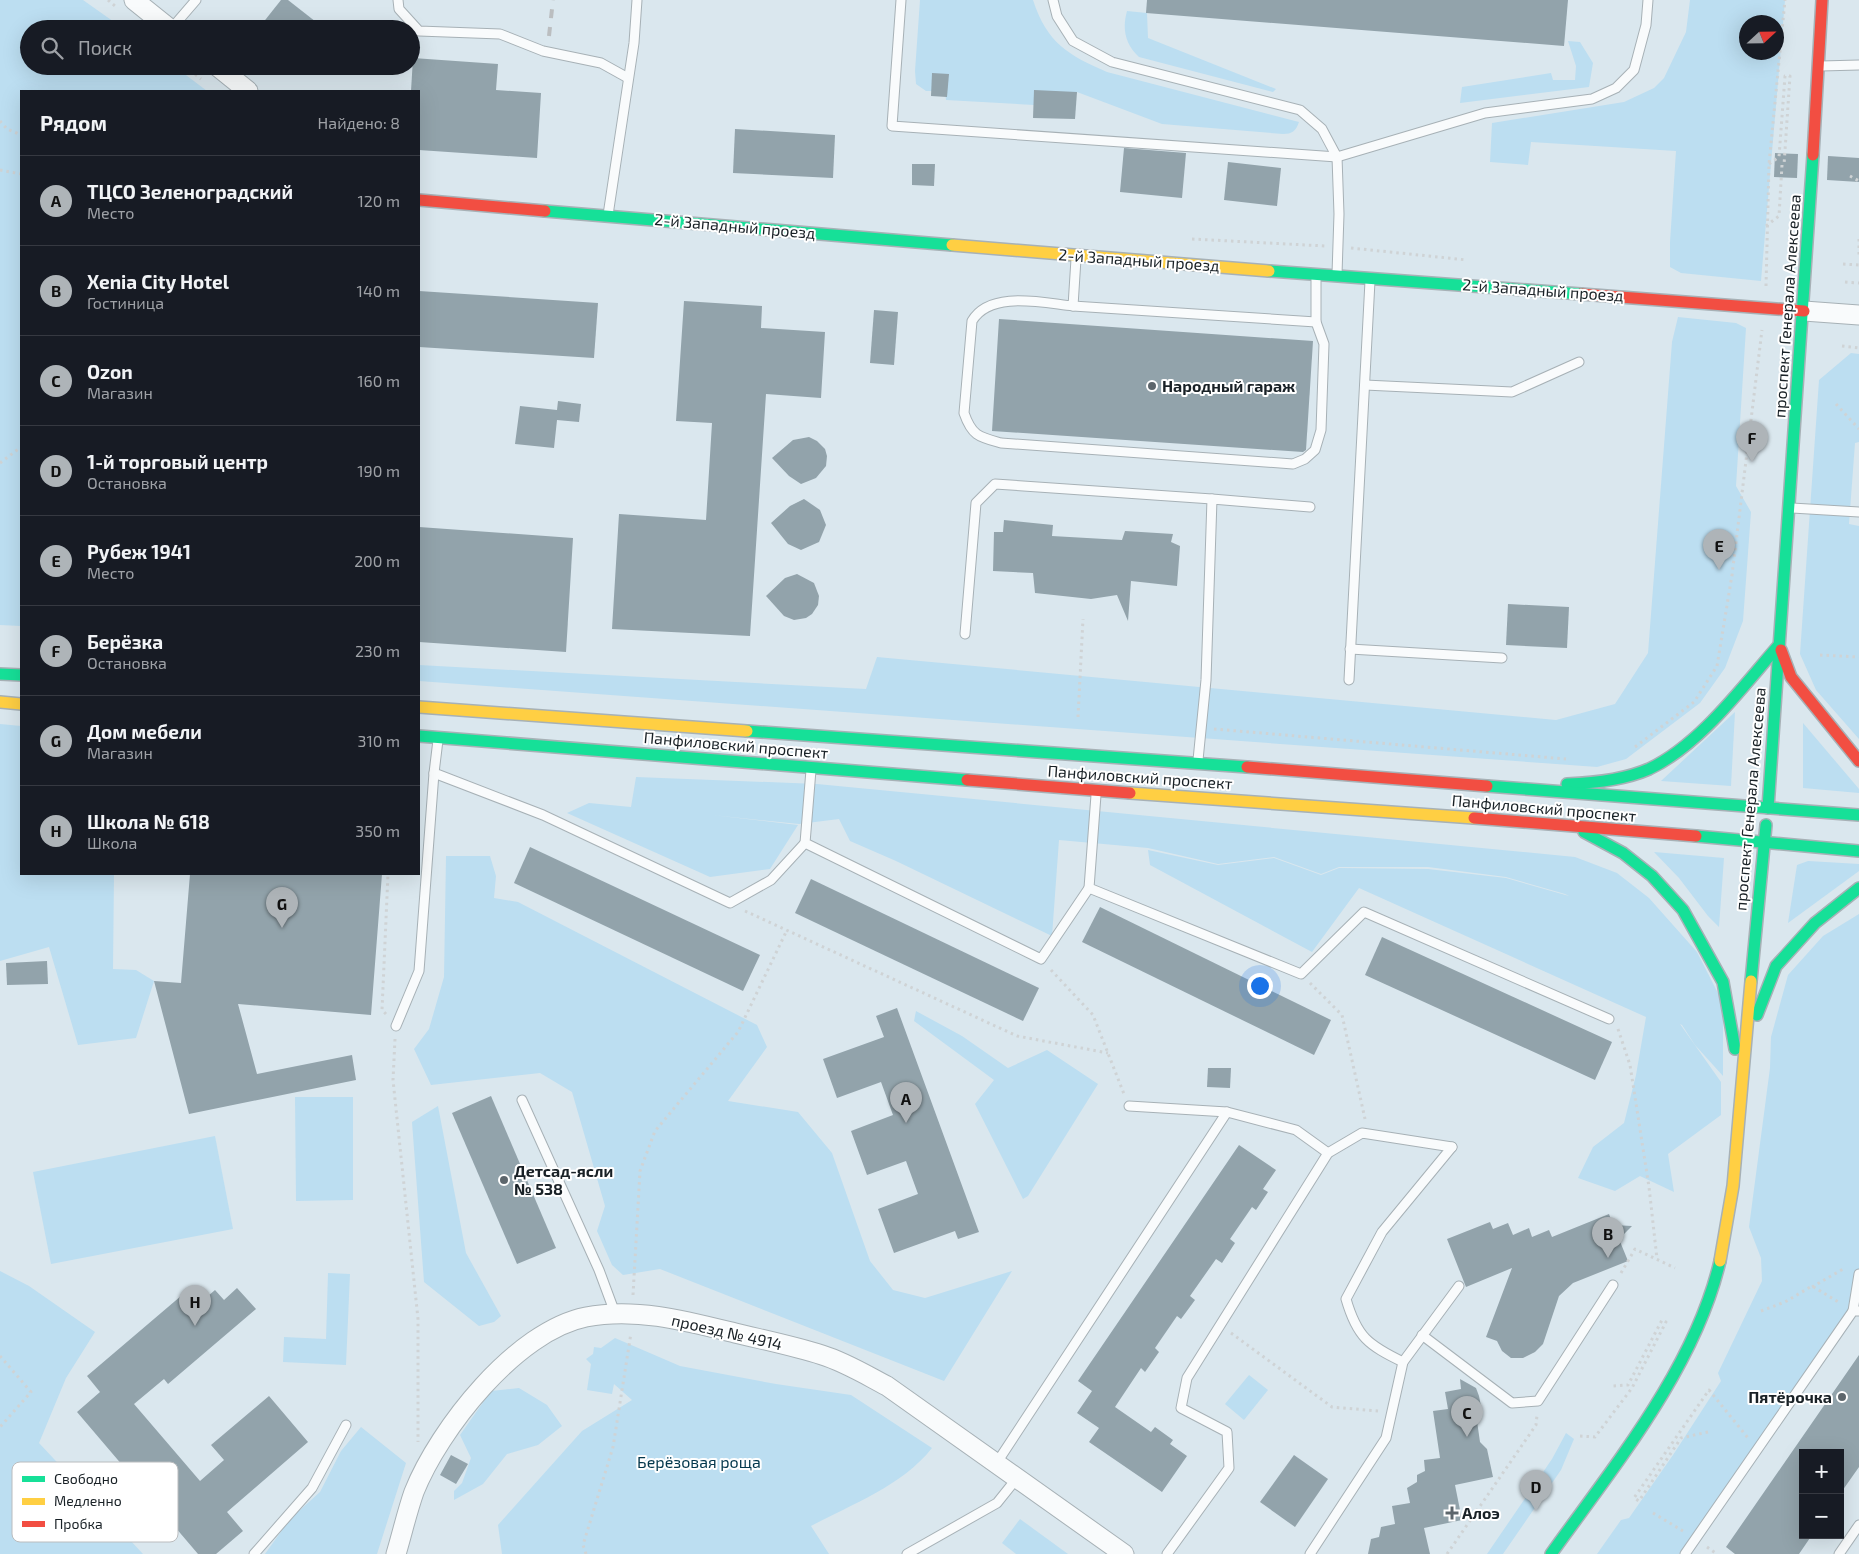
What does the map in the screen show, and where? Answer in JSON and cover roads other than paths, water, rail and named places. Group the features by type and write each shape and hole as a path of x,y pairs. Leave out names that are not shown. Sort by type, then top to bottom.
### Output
{"main road":[{"name":"проспект Генерала Алексеева","path":"1551,1554 1640,1427 1679,1363 1711,1291 1722,1251 1736,1156 1741,1080 1768,808 1804,310 1822,0"},
{"name":"2-й Западный проезд","path":"420,200 1077,256 1804,310"},
{"path":"1473,786 1587,784 1625,777 1659,763 1707,724 1779,645 1791,677 1859,761"},
{"path":"0,674 20,675"},
{"path":"0,702 20,704"},
{"name":"Панфиловский проспект","path":"420,707 1198,763 1859,815"},
{"name":"Панфиловский проспект","path":"420,736 1097,791 1570,826 1859,851"},
{"path":"1570,826 1623,852 1652,876 1683,910 1723,982 1741,1080"},
{"path":"1741,1080 1757,1012 1776,966 1816,923 1859,888"}],"street":[{"path":"134,0 160,20"},
{"path":"228,75 247,90"},
{"name":"2-й Западный проезд","path":"1804,310 1859,315"},
{"name":"проезд № 4914","path":"396,1554 415,1492 440,1442 470,1401 497,1370 558,1326 584,1317 615,1313 652,1315 706,1326 824,1355 887,1386 1124,1554"}],"lane":[{"path":"179,20 196,0"},
{"path":"398,0 399,9 409,20"},
{"path":"608,215 628,78 637,0"},
{"path":"901,0 892,126 1337,157 1486,114 1592,99 1616,88 1634,70 1646,25 1648,0"},
{"path":"1053,0 1057,16 1073,41 1112,62 1300,110 1322,129 1337,157 1339,214 1337,274"},
{"path":"420,31 500,34 543,51 601,63 628,78"},
{"path":"1818,66 1859,65"},
{"path":"1072,306 1077,256"},
{"path":"1316,273 1316,322 1324,344 1321,430 1315,450 1305,459 1293,464 1001,443 980,438 969,428 964,413 972,321 978,312 1001,302 1316,322"},
{"path":"1349,680 1370,277"},
{"path":"1365,385 1512,392 1579,362"},
{"path":"964,634 976,503 995,484 1310,507"},
{"path":"1198,763 1206,680 1212,499"},
{"path":"1790,507 1859,512"},
{"path":"1350,649 1502,658"},
{"path":"396,1026 419,971 438,738"},
{"path":"434,773 543,815 730,904 771,880 805,843 811,768"},
{"path":"805,843 1041,959 1089,888 1097,791"},
{"path":"1089,888 1301,974 1364,912 1609,1019"},
{"path":"522,1100 599,1270 615,1313"},
{"path":"1129,1106 1227,1112 1296,1130 1328,1153"},
{"path":"996,1464 1227,1112"},
{"path":"1167,1554 1229,1468 1227,1432 1181,1408 1187,1378 1328,1153 1362,1133 1452,1147 1382,1232 1346,1299 1353,1323 1374,1348 1403,1362"},
{"path":"1685,1554 1856,1311 1859,1274"},
{"path":"1422,1335 1512,1403 1538,1401 1613,1285"},
{"path":"1310,1554 1386,1438 1403,1362 1458,1286"},
{"path":"254,1554 312,1488 346,1425"},
{"path":"908,1554 997,1503 1017,1478"},
{"path":"1839,1554 1859,1525"}],"railway":[{"path":"549,36 553,0"}],"place":[{"name":"Народный гараж","path":"1152,386"},
{"name":"Берёзка","path":"1752,462"},
{"name":"Рубеж 1941","path":"1719,570"},
{"name":"Дом мебели","path":"282,928"},
{"name":"ТЦСО Зеленоградский","path":"906,1123"},
{"name":"Детсад-ясли № 538","path":"504,1180"},
{"name":"Xenia City Hotel","path":"1608,1258"},
{"name":"Школа № 618","path":"195,1326"},
{"name":"Пятёрочка","path":"1842,1397"},
{"name":"Ozon","path":"1467,1437"},
{"name":"1-й торговый центр","path":"1536,1511"},
{"name":"Алоэ","path":"1452,1513"}],"park label":[{"name":"Берёзовая роща","path":"699,1462"}]}
